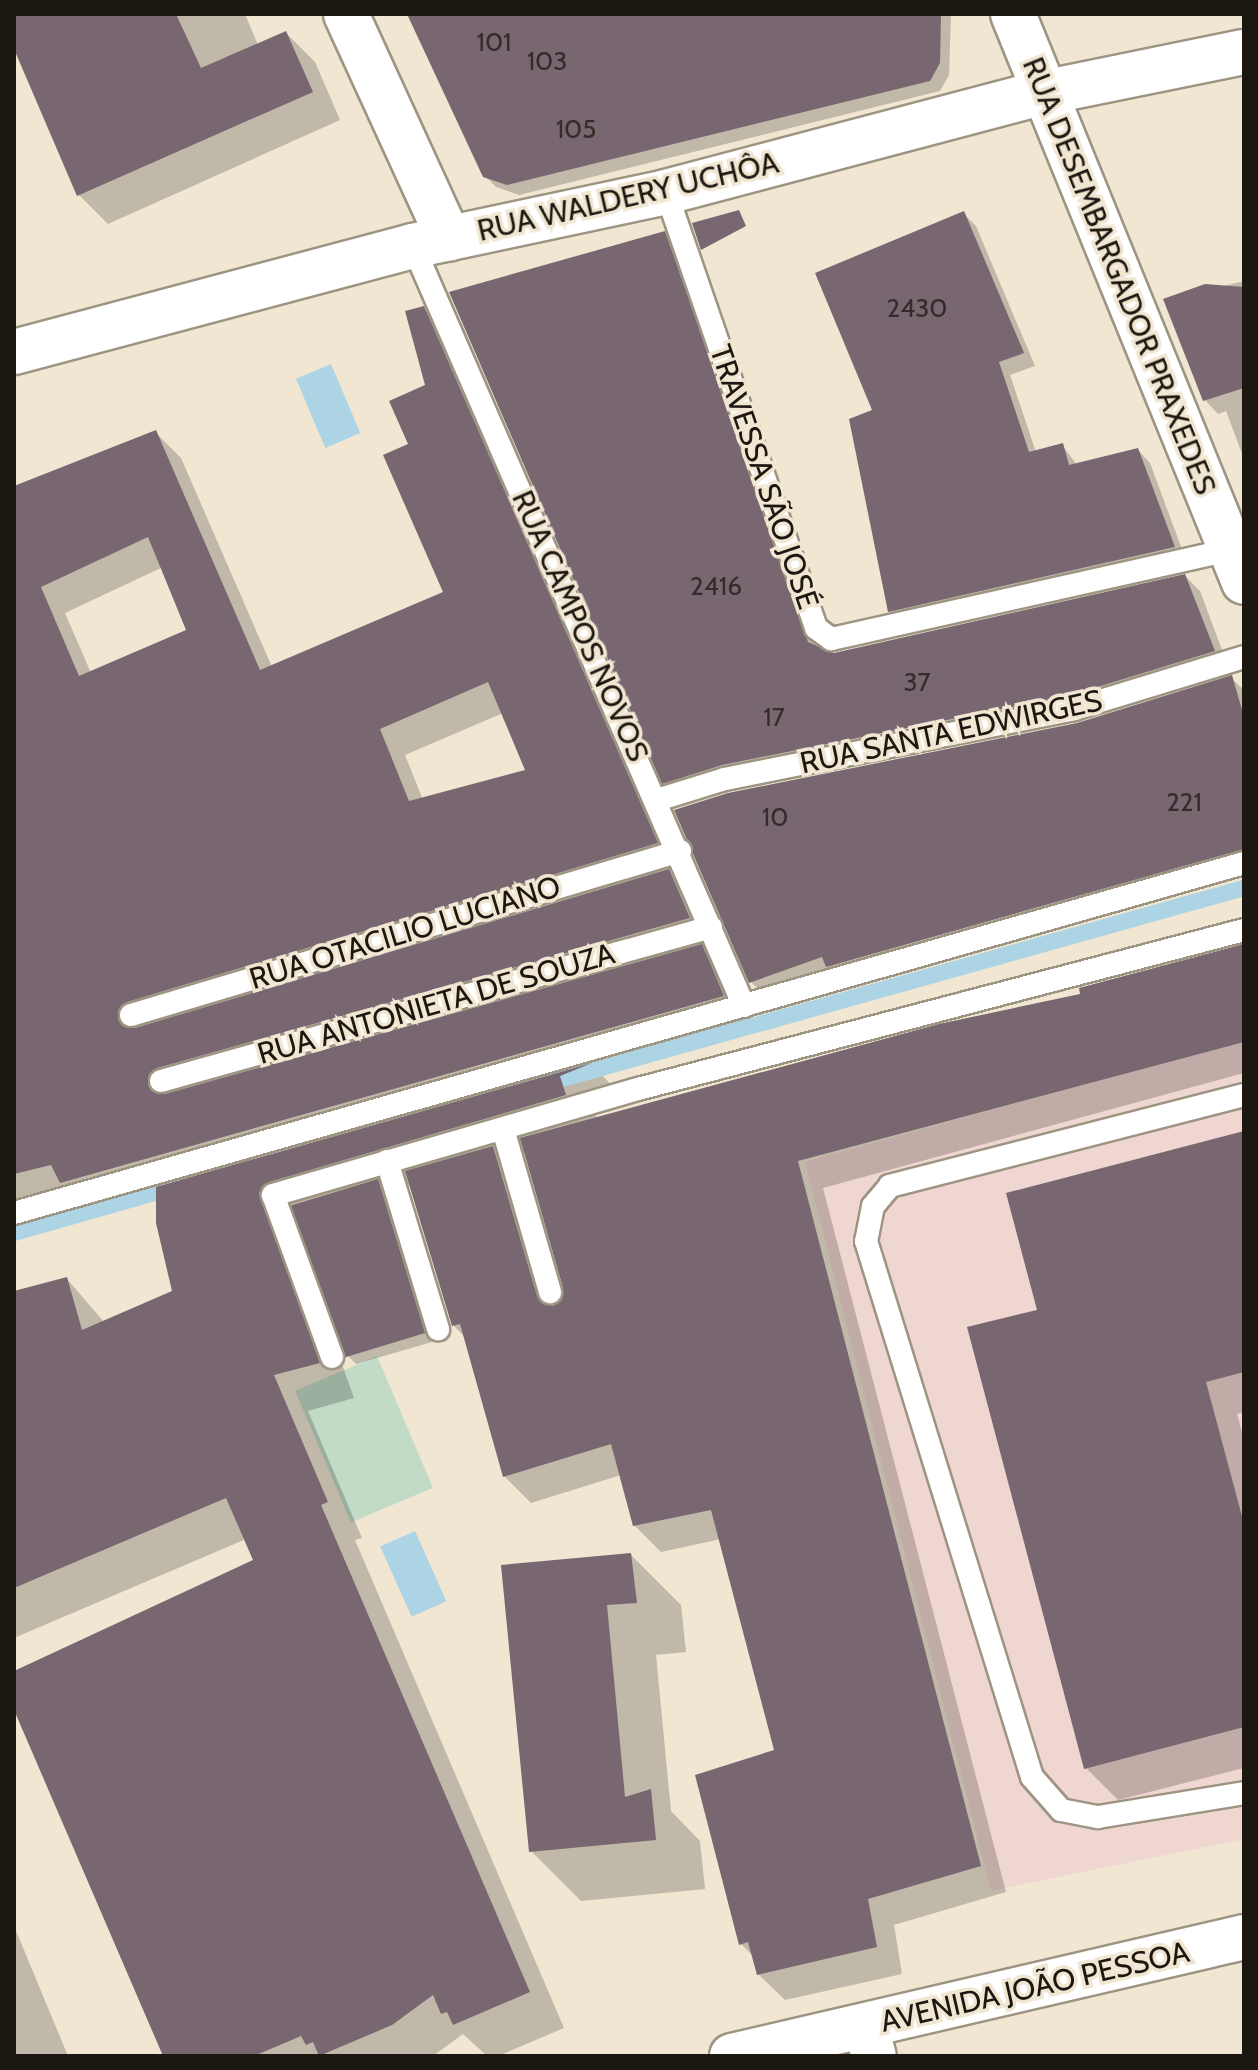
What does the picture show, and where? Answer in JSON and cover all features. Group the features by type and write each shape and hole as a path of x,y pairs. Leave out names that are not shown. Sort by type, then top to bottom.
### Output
{"street":[{"name":"RUA CAMPOS NOVOS","path":"346,14 431,242"},
{"name":"RUA DESEMBARGADOR PRAXEDES","path":"1013,14 1042,93 1240,559"},
{"name":"RUA WALDERY UCHÔA","path":"14,352 431,242 666,192 1042,93 1244,52"},
{"name":"AVENIDA JOÃO PESSOA","path":"732,2056 870,2042 1244,1937"}],"lane":[{"name":"TRAVESSA SÃO JOSÉ","path":"666,192 816,628 831,639 1240,559"},
{"name":"RUA CAMPOS NOVOS","path":"431,242 657,800 744,1006"},
{"name":"RUA SANTA EDWIRGES","path":"657,800 725,779 1074,709 1244,657"},
{"name":"RUA OTACILIO LUCIANO","path":"131,1015 680,851"},
{"path":"14,1213 1244,863"},
{"name":"RUA ANTONIETA DE SOUZA","path":"161,1081 711,927"},
{"path":"332,1357 273,1195 503,1129 1244,930"},
{"path":"1244,1095 890,1186 873,1206 866,1241 1032,1777 1061,1810 1098,1817 1244,1793"},
{"path":"503,1129 550,1292"},
{"path":"387,1161 438,1329"}],"shaded area":[{"path":"1244,1040 1244,1839 991,1891 805,1162"}],"green space":[{"path":"377,1356 433,1488 351,1522 295,1391"}],"water":[{"path":"331,364 360,433 325,448 296,379"},
{"path":"415,1531 446,1601 412,1617 380,1546"}],"building":[{"path":"14,14 176,14 201,68 286,31 313,92 77,196 14,49"},
{"path":"407,14 941,14 940,63 930,81 507,185 483,177"},
{"path":"739,210 746,226 701,250 692,223"},
{"path":"964,211 1024,353 999,362 1029,452 1063,443 1069,465 1138,448 1175,547 888,612 849,419 872,410 815,273"},
{"path":"665,231 808,642 834,653 1185,574 1215,651 1071,695 722,765 662,784 449,292"},
{"path":"1205,284 1244,287 1244,388 1203,401 1163,299"},
{"path":"424,306 658,843 127,1002 118,1011 118,1020 135,1028 669,869 690,918 157,1068 148,1077 148,1086 165,1094 702,944 724,996 60,1183 51,1165 14,1174 14,486 156,430 260,670 443,592 383,455 408,444 389,401 425,385 405,311","holes":["148,537 186,630 79,676 41,587","488,682 525,770 409,801 380,729"]},
{"path":"1232,675 1244,717 1244,849 826,967 822,957 749,983 674,810 728,793 1077,723"},
{"path":"1244,944 1244,1042 798,1161 981,1866 868,1899 877,1947 757,1975 748,1942 739,1945 695,1775 774,1750 711,1510 633,1526 611,1444 503,1477 460,1324 452,1326 405,1171 493,1146 537,1296 553,1306 561,1301 563,1288 520,1138 939,1024 1080,994 1079,988"},
{"path":"592,1063 560,1076 566,1095 269,1182 259,1193 320,1363 274,1375 328,1502 321,1505 530,1992 453,2025 447,2012 441,2014 433,1995 392,2025 319,2056 313,2042 306,2045 301,2036 254,2056 163,2056 14,1710 14,1671 253,1560 226,1498 14,1588 14,1291 67,1277 82,1330 172,1291 156,1223 156,1187"},
{"path":"1244,1131 1244,1372 1206,1382 1244,1524 1244,1727 1084,1769 967,1327 1037,1310 1006,1193"},
{"path":"378,1179 425,1333 338,1360 291,1206"},
{"path":"631,1553 637,1603 607,1605 625,1797 651,1789 656,1840 529,1852 501,1565"}],"waterway":[{"path":"541,1085 1244,888"},
{"path":"14,1233 176,1187"}]}
